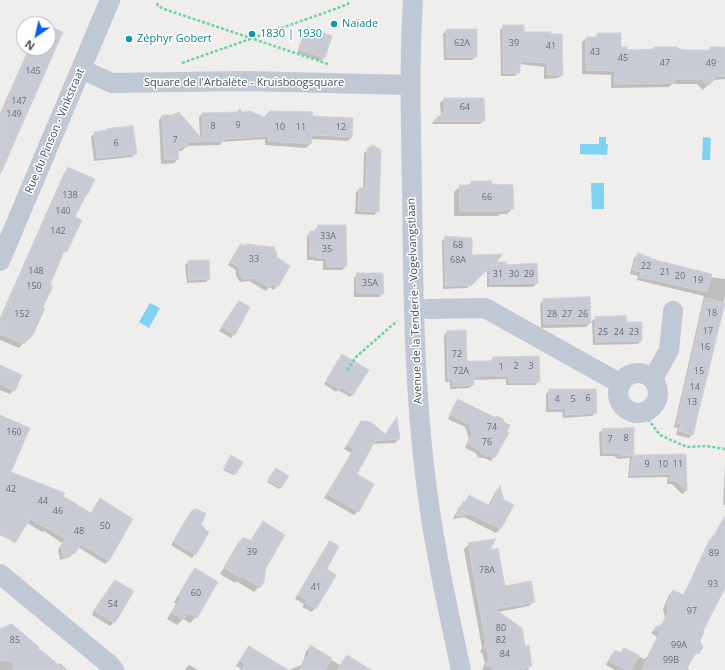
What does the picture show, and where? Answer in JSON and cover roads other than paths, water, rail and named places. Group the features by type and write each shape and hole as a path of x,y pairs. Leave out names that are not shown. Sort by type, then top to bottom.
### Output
{"street":[{"name":"Rue du Pinson - Vinkstraat","path":"0,261 110,0"},
{"name":"Avenue de la Tenderie - Vogelvangstlaan","path":"413,0 410,85 414,327 419,409 427,491 440,569 461,670"},
{"name":"Square de l'Arbalète - Kruisboogsquare","path":"81,69 112,82 246,81 410,85"},
{"path":"428,309 485,308 620,384"},
{"path":"653,379 669,350 673,311"},
{"path":"631,374 646,374 653,379 657,386 658,394 656,401 652,407 640,413 626,409 618,394 620,384 631,374"},
{"path":"0,574 81,640 114,670"}],"water":[{"path":"599,137 606,137 606,144 608,144 607,155 580,154 580,144 599,144"},
{"path":"703,137 711,138 710,160 702,160"},
{"path":"591,183 604,183 604,209 592,209"},
{"path":"150,303 160,308 149,328 139,322"}],"place":[{"name":"Naïade","path":"334,24"},
{"name":"1830 | 1930","path":"252,34"},
{"name":"Zéphyr Gobert","path":"129,39"}]}
